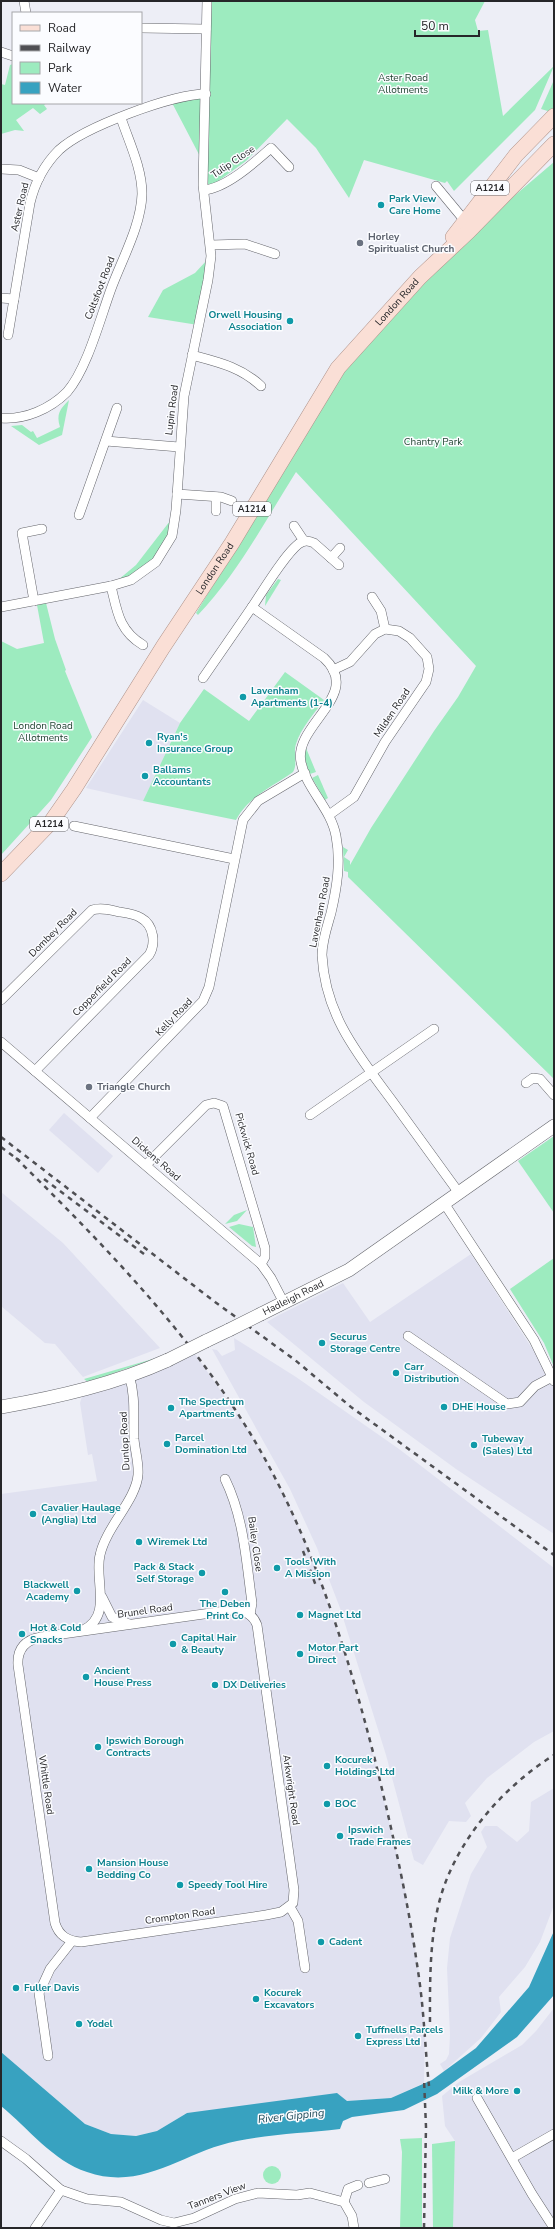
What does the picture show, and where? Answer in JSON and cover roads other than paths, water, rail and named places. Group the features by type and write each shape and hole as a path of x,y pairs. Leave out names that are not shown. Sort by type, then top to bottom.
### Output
{"main road":[{"name":"London Road","path":"432,266 516,155 554,116"},
{"name":"London Road","path":"1,874 50,822 74,789 162,647 232,543 338,368 432,266 469,231 554,144"}],"street":[{"path":"24,1 26,12"},
{"path":"206,94 207,1"},
{"path":"142,28 206,29"},
{"path":"1,52 12,55"},
{"name":"Aster Road","path":"8,335 30,203 39,178 47,164 66,144 84,134 170,99 206,94"},
{"name":"Lupin Road","path":"1,607 111,586 140,575 160,558 173,532 184,396 208,280 210,245 204,190 206,94"},
{"name":"Coltsfoot Road","path":"1,418 20,417 44,409 66,392 80,372 133,232 141,206 142,190 139,172 121,118"},
{"name":"Tulip Close","path":"204,190 218,186 247,168 271,148 289,166"},
{"path":"1,169 19,170 39,178"},
{"path":"436,186 465,221"},
{"path":"210,245 245,244 275,254"},
{"path":"1,298 14,300"},
{"path":"192,355 236,369 261,386"},
{"path":"79,515 117,408"},
{"path":"106,441 179,447"},
{"path":"177,494 216,497 232,501"},
{"path":"216,497 216,511"},
{"path":"294,526 304,541"},
{"path":"34,601 22,533 42,530"},
{"path":"203,678 298,544 304,541 314,543 339,565"},
{"path":"332,558 340,548"},
{"path":"111,586 121,622 130,636 143,645"},
{"path":"252,607 321,655 333,670 350,662 375,634 385,629 381,611 372,597"},
{"name":"Milden Road","path":"329,815 354,797 385,742 428,678 428,662 422,650 403,633 385,629"},
{"name":"Lavenham Road","path":"333,670 335,687 332,699 301,745 300,758 304,773 329,815 335,831 339,865 337,887 324,941 323,960 336,1018 352,1046 459,1193"},
{"name":"Kelly Road","path":"90,1118 204,1002 209,987 241,826 251,807 273,790 304,773"},
{"path":"74,826 234,859"},
{"name":"Dombey Road","path":"1,1000 92,910 103,909 132,914"},
{"name":"Copperfield Road","path":"34,1071 150,952 153,940 150,927 144,919 132,914"},
{"path":"310,1116 434,1029"},
{"name":"Dickens Road","path":"1,1042 261,1264 271,1278 284,1303"},
{"path":"526,1082 533,1078 540,1079 554,1095"},
{"name":"Pickwick Road","path":"146,1165 206,1105 214,1102 223,1106 265,1248 265,1257 261,1264"},
{"name":"Hadleigh Road","path":"1,1407 46,1398 129,1375 168,1360 349,1270 554,1126"},
{"path":"408,1336 507,1404 520,1402 535,1386 553,1379 534,1340 444,1203"},
{"name":"Dunlop Road","path":"75,1632 90,1626 97,1618 100,1609 98,1564 102,1545 136,1487 138,1474 134,1439 134,1394 129,1375"},
{"name":"Bailey Close","path":"225,1479 235,1500 240,1518 252,1603 250,1615"},
{"name":"Dunlop Road","path":"100,1592 105,1607 112,1617 122,1622 136,1624"},
{"name":"Brunel Road","path":"41,1637 232,1610 240,1610 250,1615"},
{"name":"Arkwright Road","path":"250,1615 257,1625 294,1890 294,1899 290,1907"},
{"name":"Whittle Road","path":"41,1637 33,1639 22,1647 18,1654 18,1665 55,1923 62,1935 72,1941"},
{"path":"290,1907 298,1921 305,1968"},
{"name":"Crompton Road","path":"72,1941 81,1942 266,1916 281,1912 290,1907"},
{"path":"48,2056 39,1993 50,1969 72,1941"},
{"path":"477,2098 532,2194 554,2228"},
{"path":"512,2158 554,2134"},
{"name":"Tanners View","path":"1,2141 26,2159 61,2190 87,2199 121,2202 161,2220 174,2223 194,2218 235,2199 258,2193 297,2195 310,2193 344,2202"},
{"path":"369,2183 385,2179"},
{"path":"354,2228 352,2216 344,2202 348,2189 358,2185"},
{"path":"35,2228 61,2190"}],"water":[{"name":"River Gipping","path":"554,1931 554,1995 517,2037 437,2094 404,2110 352,2117 343,2121 340,2129 276,2135 237,2141 218,2146 146,2174 127,2177 108,2177 87,2172 63,2160 41,2143 1,2106 1,2052 85,2124 111,2134 136,2136 157,2131 187,2113 337,2093 347,2101 391,2098 432,2080 476,2048 529,1987"}],"railway":[{"path":"1,1137 215,1302 295,1360 351,1407 554,1555"},
{"path":"1,1147 20,1161"},
{"path":"16,1158 80,1222 142,1289 199,1359 250,1433 272,1471 309,1551 352,1675 375,1760 399,1865 420,1985 429,2086"},
{"path":"44,1179 148,1257"},
{"path":"303,1551 316,1586"},
{"path":"430,2032 430,1974 432,1946 436,1917 442,1893 451,1869 463,1846 478,1824 495,1804 533,1769 554,1755"},
{"path":"424,2079 426,2127 424,2228"}],"place":[{"name":"Park View Care Home","path":"381,205"},
{"name":"Horley Spiritualist Church","path":"360,243"},
{"name":"Orwell Housing Association","path":"290,321"},
{"name":"Lavenham Apartments (1-4)","path":"243,697"},
{"name":"Ryan's Insurance Group","path":"149,743"},
{"name":"Ballams Accountants","path":"145,776"},
{"name":"Triangle Church","path":"89,1087"},
{"name":"Securus Storage Centre","path":"322,1343"},
{"name":"Carr Distribution","path":"396,1373"},
{"name":"DHE House","path":"444,1407"},
{"name":"The Spectrum Apartments","path":"171,1408"},
{"name":"Parcel Domination Ltd","path":"167,1444"},
{"name":"Tubeway (Sales) Ltd","path":"474,1445"},
{"name":"Cavalier Haulage (Anglia) Ltd","path":"33,1514"},
{"name":"Wiremek Ltd","path":"139,1542"},
{"name":"Tools With A Mission","path":"277,1568"},
{"name":"Pack & Stack Self Storage","path":"202,1573"},
{"name":"Blackwell Academy","path":"77,1591"},
{"name":"The Deben Print Co","path":"225,1592"},
{"name":"Magnet Ltd","path":"300,1615"},
{"name":"Hot & Cold Snacks","path":"22,1634"},
{"name":"Capital Hair & Beauty","path":"173,1644"},
{"name":"Motor Part Direct","path":"300,1654"},
{"name":"Ancient House Press","path":"86,1677"},
{"name":"DX Deliveries","path":"215,1685"},
{"name":"Ipswich Borough Contracts","path":"98,1747"},
{"name":"Kocurek Holdings Ltd","path":"327,1766"},
{"name":"BOC","path":"327,1804"},
{"name":"Ipswich Trade Frames","path":"340,1836"},
{"name":"Mansion House Bedding Co","path":"89,1869"},
{"name":"Speedy Tool Hire","path":"180,1885"},
{"name":"Cadent","path":"321,1942"},
{"name":"Fuller Davis","path":"16,1988"},
{"name":"Kocurek Excavators","path":"256,1999"},
{"name":"Yodel","path":"79,2024"},
{"name":"Tuffnells Parcels Express Ltd","path":"358,2036"},
{"name":"Milk & More","path":"517,2091"}],"park label":[{"name":"Aster Road Allotments","path":"403,84"},
{"name":"Chantry Park","path":"433,442"},
{"name":"London Road Allotments","path":"43,732"}]}
